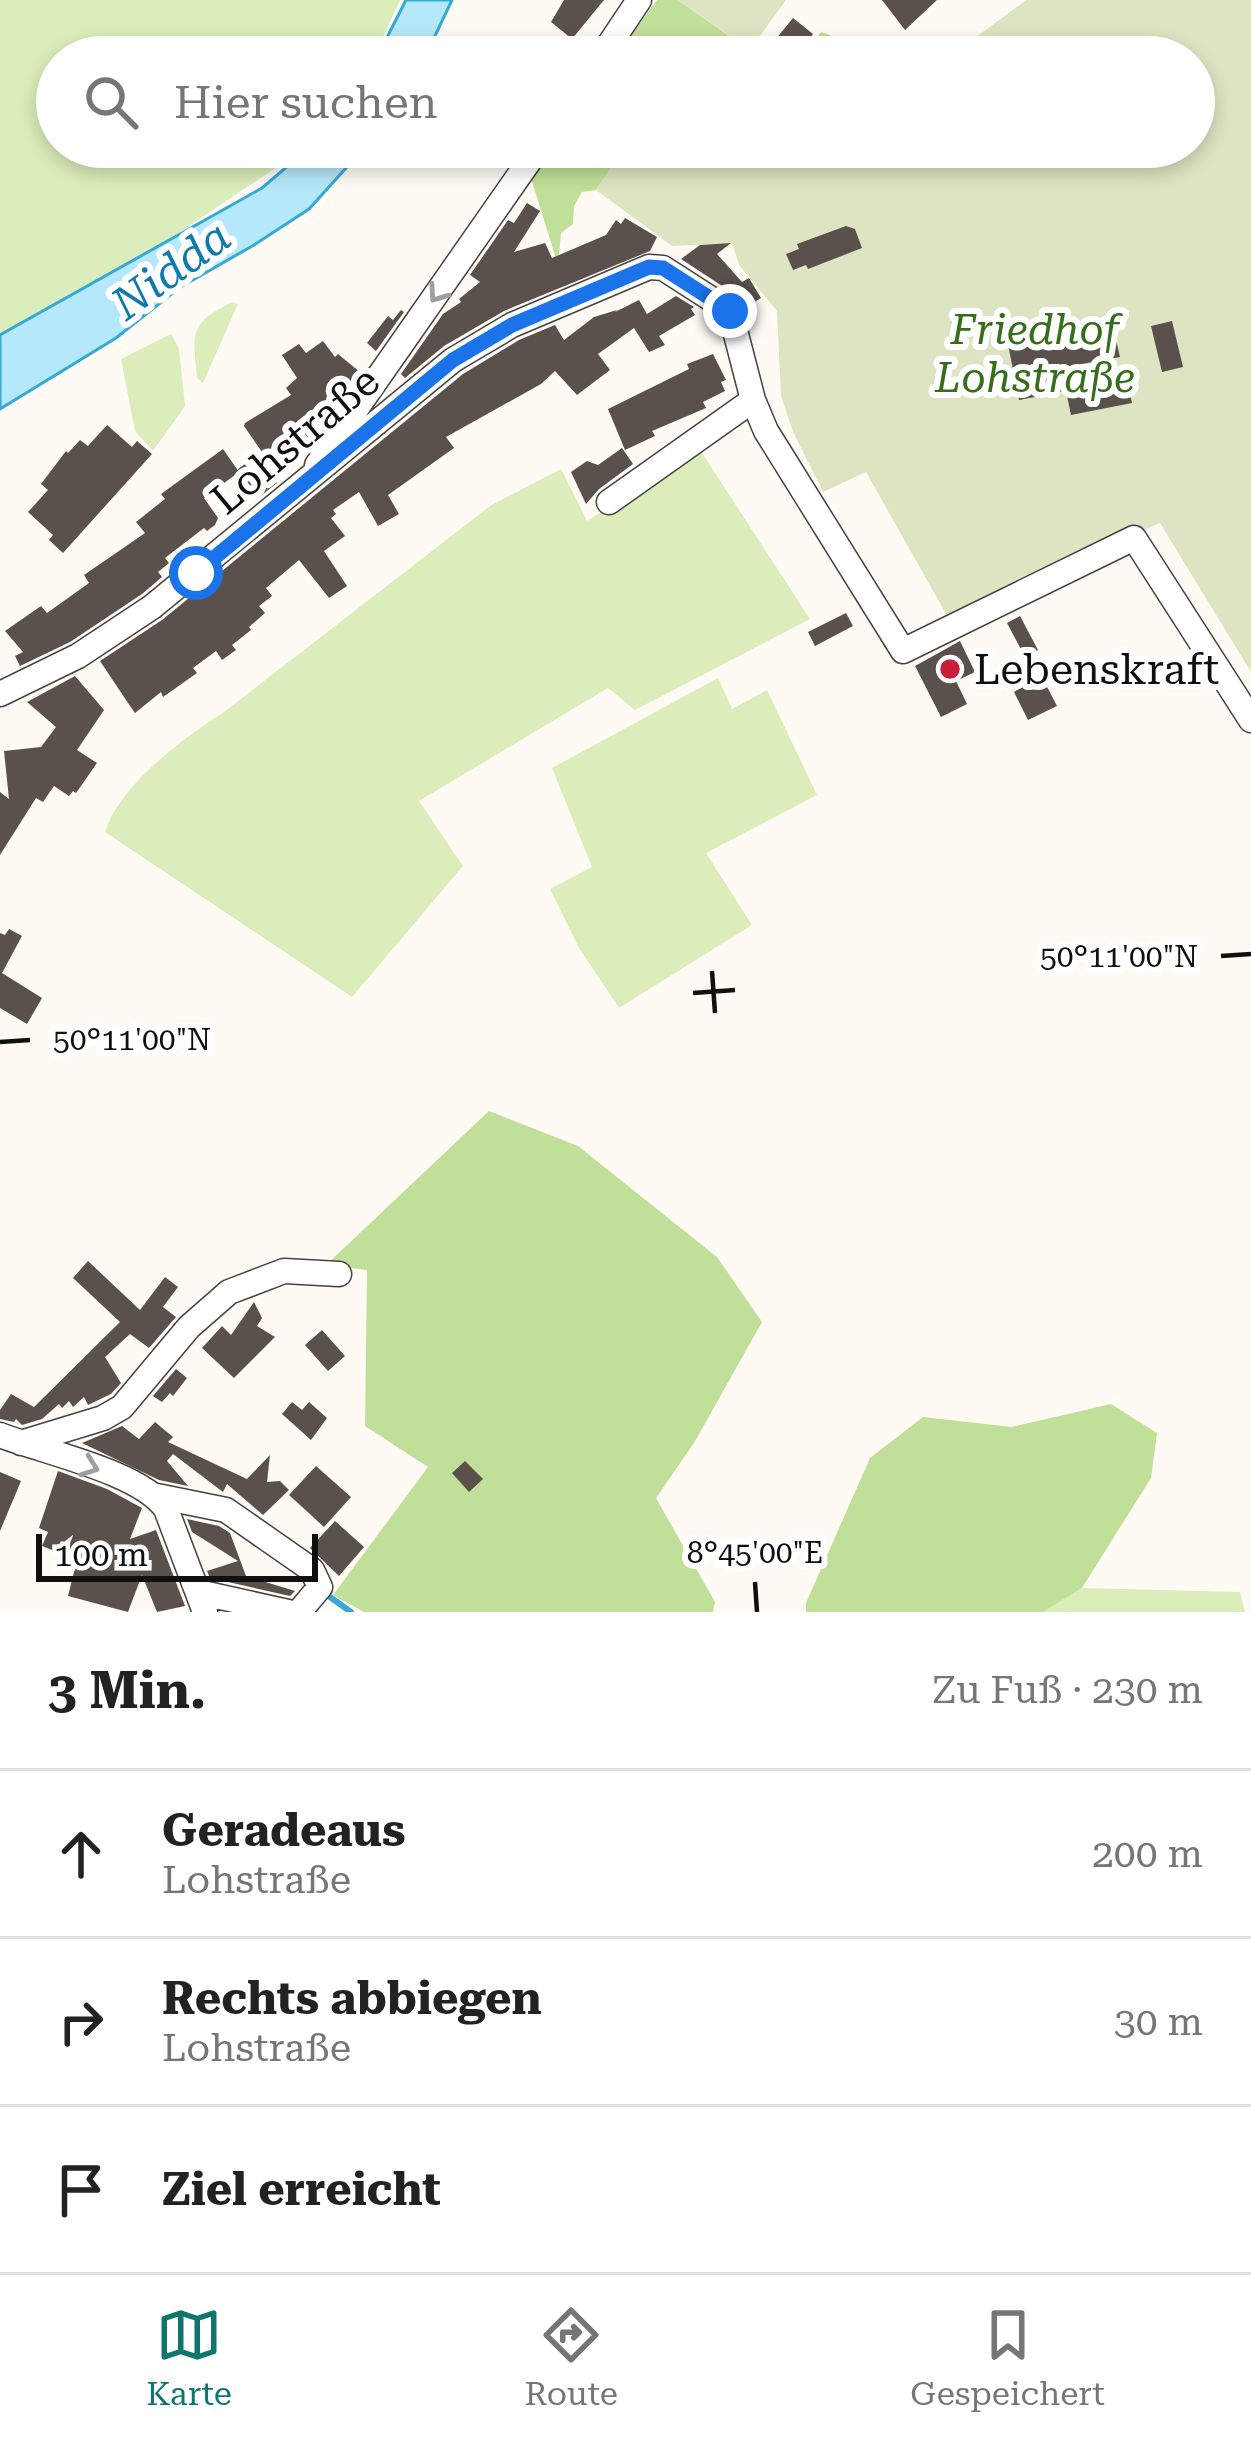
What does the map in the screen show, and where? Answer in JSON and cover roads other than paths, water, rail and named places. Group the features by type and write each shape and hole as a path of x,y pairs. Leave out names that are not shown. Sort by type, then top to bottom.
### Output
{"street":[{"path":"615,36 639,0"},
{"path":"308,483 322,453 524,168"},
{"name":"Lohstraße","path":"0,694 128,625 308,483 453,360 512,325 649,267 663,268 727,306 753,400"},
{"path":"609,502 753,400 766,431 903,651 1134,538 1251,719"},
{"path":"11,1439 103,1418 122,1406 189,1327 229,1292 284,1271 339,1274"},
{"path":"11,1439 157,1496 226,1510 313,1570 320,1582 315,1597 299,1612"},
{"path":"157,1496 201,1602 288,1612"}],"water":[{"path":"406,0 452,0 435,36 388,36"},
{"name":"Nidda","path":"285,168 346,168 309,209 179,288 116,338 0,409 0,335 262,188"}],"waterway":[{"path":"330,1597 351,1612"}],"place":[{"name":"Lebenskraft","path":"950,669"}],"park label":[{"name":"Friedhof Lohstraße","path":"1035,354"}]}
